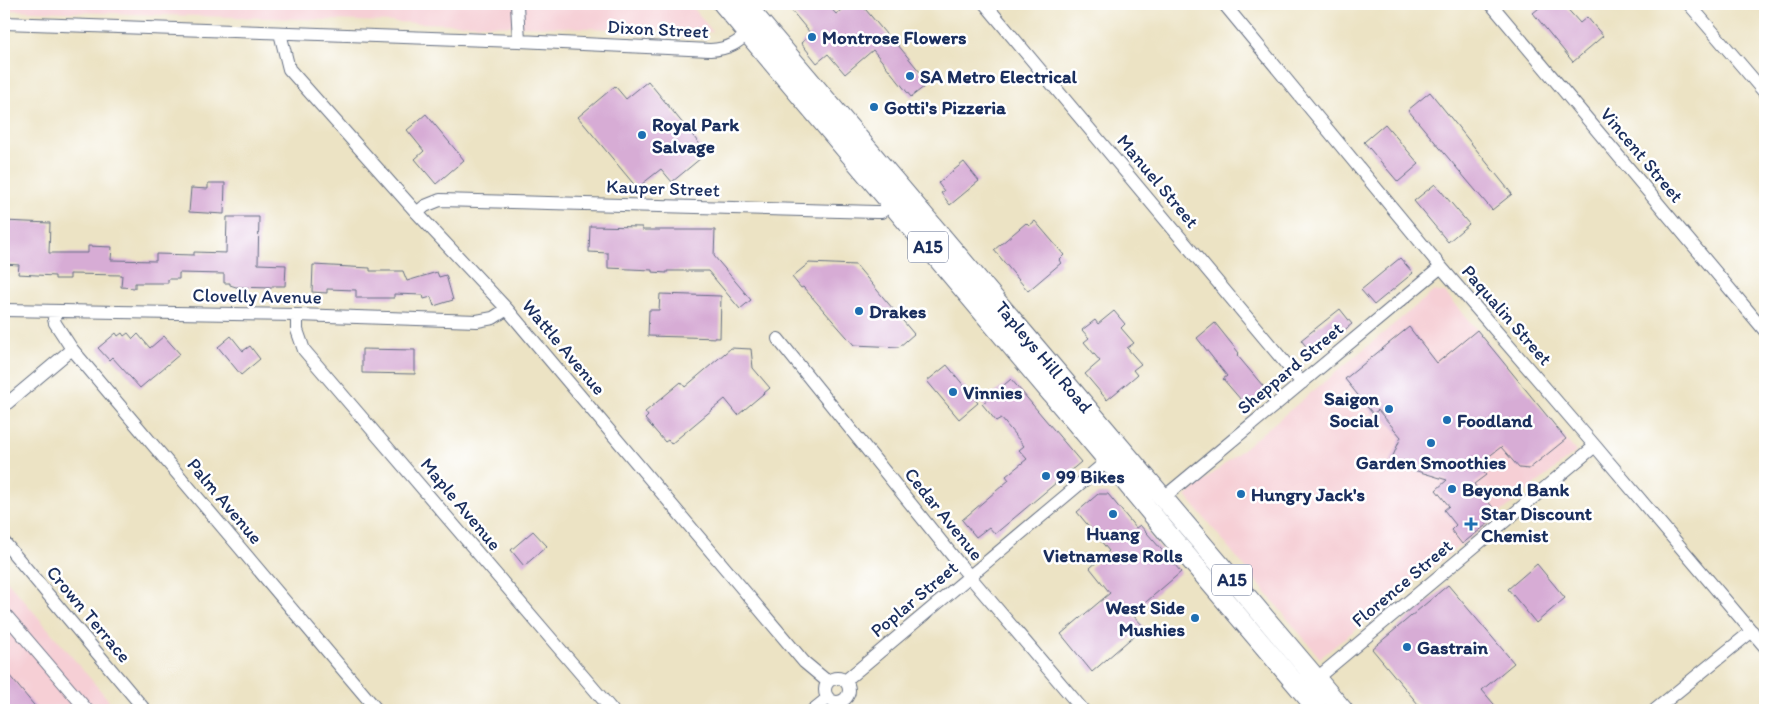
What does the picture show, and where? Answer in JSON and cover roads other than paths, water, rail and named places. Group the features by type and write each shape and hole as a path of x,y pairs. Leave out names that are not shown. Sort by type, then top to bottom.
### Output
{"main road":[{"name":"Tapleys Hill Road","path":"723,4 755,28 1115,455 1166,531 1318,710"},
{"name":"Tapleys Hill Road","path":"745,4 755,28"},
{"name":"Tapleys Hill Road","path":"1115,455 1163,498 1343,710"}],"street":[{"path":"517,4 519,40"},
{"name":"Manuel Street","path":"985,4 1302,383"},
{"name":"Paqualin Street","path":"1224,4 1441,267 1765,647"},
{"name":"Vincent Street","path":"1491,4 1765,331"},
{"path":"1690,4 1765,93"},
{"name":"Dixon Street","path":"4,23 519,40 710,50 728,48 755,28"},
{"name":"Wattle Avenue","path":"280,33 289,69 417,213 507,309 804,662 828,682"},
{"name":"Kauper Street","path":"417,213 425,206 440,200 881,212 898,199"},
{"name":"Sheppard Street","path":"1163,498 1441,267"},
{"name":"Clovelly Avenue","path":"4,310 297,315 478,321 493,318 507,309"},
{"name":"Palm Avenue","path":"57,311 54,319 55,323 72,349 377,710"},
{"name":"Maple Avenue","path":"297,315 297,330 304,350 612,710"},
{"name":"Cedar Avenue","path":"778,340 970,577 1083,710"},
{"path":"4,406 72,349"},
{"name":"Florence Street","path":"1302,691 1595,446"},
{"name":"Poplar Street","path":"845,681 1115,455"},
{"name":"Crown Terrace","path":"4,542 145,710"},
{"path":"4,613 87,710"},
{"path":"1655,710 1752,631"},
{"path":"839,678 845,681 850,691 847,706 828,698 825,690 828,682 839,678"},
{"path":"813,710 828,698"}],"place":[{"name":"Montrose Flowers","path":"812,37"},
{"name":"SA Metro Electrical","path":"910,76"},
{"name":"Gotti's Pizzeria","path":"874,107"},
{"name":"Royal Park Salvage","path":"642,135"},
{"name":"Drakes","path":"859,311"},
{"name":"Vinnies","path":"953,392"},
{"name":"Saigon Social","path":"1389,409"},
{"name":"Foodland","path":"1447,420"},
{"name":"Garden Smoothies","path":"1431,443"},
{"name":"99 Bikes","path":"1046,476"},
{"name":"Beyond Bank","path":"1452,489"},
{"name":"Hungry Jack's","path":"1241,494"},
{"name":"Huang Vietnamese Rolls","path":"1113,514"},
{"name":"Star Discount Chemist","path":"1471,524"},
{"name":"West Side Mushies","path":"1195,618"},
{"name":"Gastrain","path":"1407,647"}]}
